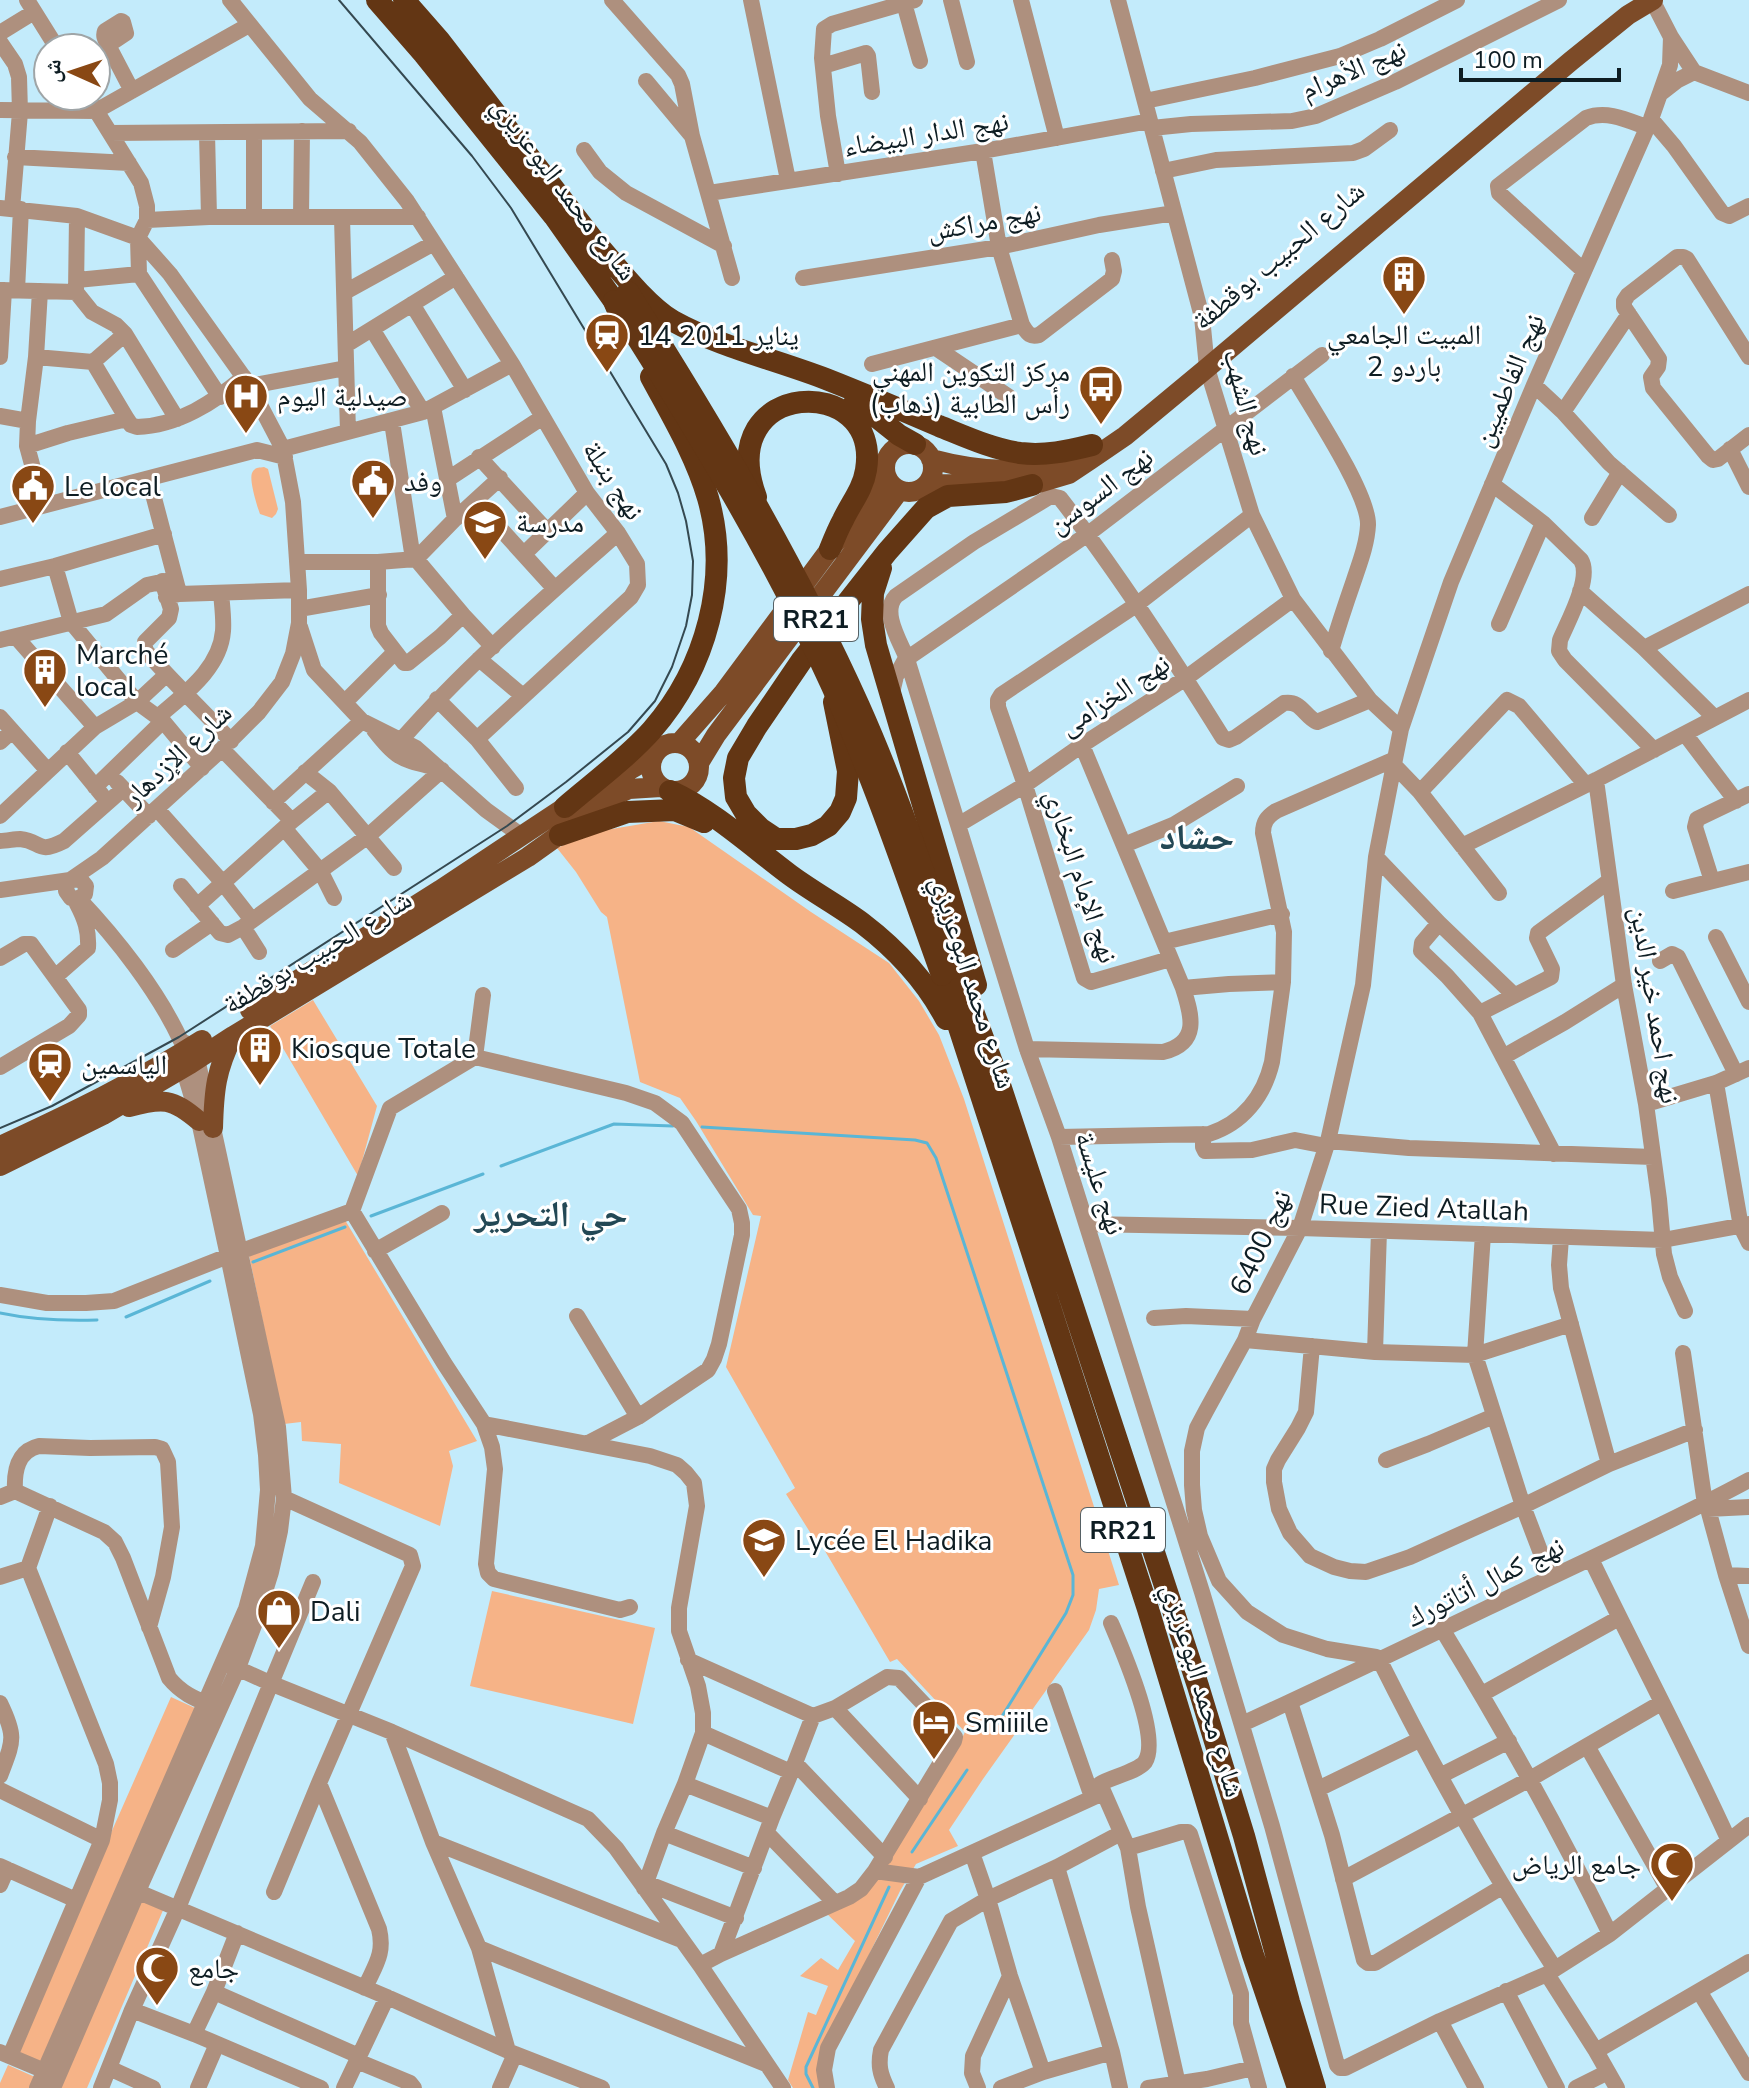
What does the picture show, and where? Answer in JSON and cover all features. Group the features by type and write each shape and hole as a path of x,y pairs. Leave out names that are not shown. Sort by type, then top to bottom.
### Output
{"highway":[{"name":"شارع محمد البوعزيزي","path":"377,0 621,297 700,405 766,524 859,706 889,780 985,1075 1198,1686 1315,2088"},
{"name":"شارع محمد البوعزيزي","path":"404,0 439,40 596,243 621,297 753,532 831,685 950,971"},
{"path":"596,243 640,292 671,320 730,346 826,379 963,436 1019,452 1062,452 1092,445"},
{"path":"565,807 649,734 682,691 699,656 711,612 718,559 715,525 708,497 695,462 624,325 621,297"},
{"path":"826,379 923,452"},
{"path":"766,524 749,479 747,454 753,434 766,417 796,402 814,401 836,407 853,419 862,431 867,449 866,470 860,490 843,518 830,549"},
{"path":"831,685 848,771 846,798 840,812 828,826 812,835 776,839 746,814 736,797 734,778 738,758 802,660 887,552 926,508 948,496 1006,492 1032,485"},
{"path":"887,552 873,593 872,619 876,645 990,1039 985,1075"},
{"path":"666,789 696,803 802,884 861,923 904,960 934,996 985,1075"},
{"path":"560,835 627,812 675,810 701,820 768,858"},
{"name":"شارع محمد البوعزيزي","path":"985,1075 1253,1955 1298,2088"},
{"path":"1253,1955 1285,2088"},
{"path":"1289,2002 1323,2088"}],"main road":[{"name":"شارع الحبيب بوقطفة","path":"923,452 974,468 1000,471 1053,463 1092,445 1206,361 1645,1"},
{"name":"شارع الحبيب بوقطفة","path":"928,484 1032,485 1069,474 1125,436 1206,361"},
{"path":"898,446 923,452 933,472 928,484 915,492 899,491 885,474 891,451 898,446"},
{"path":"885,474 874,495 724,692 680,742 664,745 652,757 653,777 666,789 685,789 696,779 699,763 716,735 899,491"},
{"path":"680,742 693,750 699,763"},
{"name":"شارع الحبيب بوقطفة","path":"0,1166 103,1115 187,1054 565,807 652,757"},
{"name":"شارع الحبيب بوقطفة","path":"0,1146 187,1054 233,1036 528,857 612,797 629,789 666,789"},
{"path":"103,1115 165,1100 175,1103 206,1125 218,1070 233,1036"}],"street":[{"name":"نهج بنبلة","path":"230,0 315,105 349,131 418,217 512,364 587,493 637,564 638,585 631,597 477,739"},
{"path":"612,0 678,75 682,84 692,136 732,278"},
{"path":"751,0 788,180"},
{"path":"951,0 967,62"},
{"path":"1021,0 1057,138"},
{"name":"نهج الشهب","path":"1118,0 1202,317 1206,361 1252,515 1293,599 1370,700 1401,729"},
{"path":"1145,101 1340,56 1457,0"},
{"name":"نهج الأهرام","path":"1151,124 1292,121 1316,116 1395,82 1559,0"},
{"path":"1645,1 1694,72 1746,89"},
{"path":"838,174 823,66 824,29 869,6 910,2 920,61"},
{"path":"0,33 30,6 47,32"},
{"path":"112,102 249,25"},
{"name":"نهج الفاطميين","path":"1401,729 1451,582 1660,94 1670,65 1671,37"},
{"path":"0,42 18,73 20,112 0,357"},
{"path":"112,53 132,91"},
{"path":"823,66 866,53 872,92"},
{"path":"1660,94 1694,72"},
{"path":"646,81 692,136"},
{"path":"0,110 32,112"},
{"path":"97,112 141,183 147,220 138,238 139,274 220,397"},
{"path":"1584,271 1498,189 1500,184 1595,114 1648,123 1674,146 1722,213 1729,216 1749,206"},
{"name":"نهج الدار البيضاء","path":"709,193 1151,124"},
{"path":"1163,171 1216,160 1353,153 1364,149 1390,130"},
{"path":"301,217 302,131"},
{"path":"110,133 349,131"},
{"path":"254,132 254,217"},
{"path":"207,133 209,217"},
{"path":"584,150 600,172 626,193 724,246"},
{"path":"983,151 999,247 1022,325 1030,335 1039,335 1112,279 1112,260"},
{"path":"15,157 129,163"},
{"path":"11,209 77,216 138,238 170,274 247,382 284,453 293,502 299,616 314,670 395,755 442,770"},
{"name":"نهج مراكش","path":"803,278 999,247 1099,225 1174,213"},
{"path":"77,216 76,286 92,312 116,325 125,334 177,419"},
{"path":"147,220 418,217"},
{"path":"342,218 348,432"},
{"path":"345,292 434,243"},
{"path":"1749,357 1687,259 1677,257 1628,295 1624,304 1659,359 1651,377 1653,388 1708,456 1715,460 1749,435"},
{"path":"7,290 40,291 139,274"},
{"path":"346,345 456,277"},
{"path":"40,291 27,446 43,505"},
{"path":"412,304 465,390"},
{"path":"1563,412 1629,314"},
{"path":"872,364 1022,325"},
{"path":"372,329 428,410 448,479 455,519"},
{"path":"36,357 93,362 125,334"},
{"path":"936,348 1009,397"},
{"name":"نهج السوسن","path":"906,660 1088,534 1322,355"},
{"path":"93,362 134,424"},
{"path":"0,517 257,450 284,453 348,432 392,422 428,410 512,364"},
{"path":"27,446 68,433 177,419 247,382 346,368"},
{"path":"1293,376 1367,509 1365,544 1331,651"},
{"path":"1534,385 1620,472 1669,515"},
{"path":"0,416 28,421"},
{"path":"448,479 543,417"},
{"path":"392,422 414,559 493,647"},
{"path":"257,450 273,430"},
{"path":"1730,449 1749,487"},
{"path":"479,457 547,531"},
{"path":"1592,518 1620,472"},
{"path":"298,562 414,559 500,478"},
{"path":"149,479 164,534 171,609 169,618 145,642 145,650 166,675 186,692 273,802 321,872 334,898"},
{"path":"1492,484 1543,523 1585,566 1580,591 1560,640 1561,654 1654,750"},
{"path":"524,554 587,493"},
{"name":"نهج عليسة","path":"1088,534 1060,498 1051,496 974,542 892,600 891,617 1027,1049 1193,1539 1337,2065 1345,2068 1440,2021"},
{"path":"476,502 555,589"},
{"path":"1136,605 1252,515"},
{"path":"1499,624 1543,523"},
{"path":"402,739 437,699 618,533"},
{"path":"0,579 164,534"},
{"path":"1088,534 1223,738 1229,740 1236,737 1284,703 1298,704 1317,722 1370,700"},
{"path":"378,562 379,630 402,657"},
{"path":"55,566 71,622 137,702 161,719 202,768"},
{"path":"8,638 106,614 147,585 221,593 299,590"},
{"path":"1580,591 1714,717"},
{"path":"95,787 210,666 223,632 221,593"},
{"path":"1644,648 1749,594"},
{"path":"299,616 379,595"},
{"name":"نهج الخزامى","path":"958,825 1025,785 1186,678 1293,599"},
{"name":"نهج الإمام البخاري","path":"1136,605 1001,695 998,707 1084,978 1091,982 1170,959"},
{"path":"345,702 402,657 440,637 463,615"},
{"name":"شارع الإزدهار","path":"77,890 102,858 259,712 282,682 293,654 299,616"},
{"path":"8,638 95,727"},
{"path":"876,645 891,657 906,660 896,676 892,693"},
{"path":"479,659 523,696"},
{"path":"282,682 314,670"},
{"path":"0,816 95,727 137,702 166,675"},
{"path":"437,699 477,739 516,788"},
{"path":"1420,792 1507,700 1519,706 1591,782"},
{"path":"1462,846 1749,700"},
{"path":"0,717 6,736 48,771"},
{"path":"366,723 416,748 486,810 522,836"},
{"path":"273,802 366,723"},
{"name":"نهج 6400","path":"1380,1661 1376,1657 1327,1649 1283,1635 1247,1612 1219,1581 1193,1539 1192,1451 1206,1411 1300,1228 1327,1143 1363,985 1376,857 1401,729"},
{"path":"1685,734 1743,798 1697,819 1695,823 1712,881"},
{"path":"1027,1049 1143,1052 1174,1049 1188,1037 1191,1029 1190,1011 1183,988 1082,745"},
{"path":"67,752 109,802"},
{"path":"1059,1137 1203,1134 1222,1130 1238,1119 1261,1094 1272,1062 1285,952 1282,914 1263,833 1263,824 1268,816 1395,762 1499,893"},
{"path":"181,886 212,923 228,935 248,924 368,836 442,770"},
{"path":"305,772 329,791 394,868"},
{"path":"109,773 123,789 153,812 223,883 248,924 259,952"},
{"name":"نهج احمد خير الدين","path":"1591,782 1646,1104 1666,1265 1685,1311"},
{"path":"1124,845 1173,825 1237,786"},
{"path":"0,841 23,840 44,848 54,846 64,841 123,789"},
{"path":"197,906 329,791"},
{"path":"1376,857 1514,995"},
{"path":"1673,891 1749,872"},
{"path":"1480,1013 1551,977 1552,969 1537,938 1538,933 1609,881"},
{"path":"0,890 77,890"},
{"path":"37,2088 51,2079 230,1665 256,1620 271,1572 284,1498 278,1427 187,1054 140,973 77,890"},
{"path":"55,977 88,948 89,936 77,890"},
{"path":"1164,942 1282,914"},
{"path":"173,950 212,923"},
{"path":"1439,923 1422,943 1421,951 1480,1013 1554,1154"},
{"path":"1716,937 1749,1002"},
{"path":"2,1062 69,1026 77,1018 79,1010 31,944 5,951"},
{"path":"1646,1104 1716,1083 1742,1071 1678,957 1672,954 1660,961"},
{"path":"1183,988 1283,982"},
{"path":"1503,1057 1624,985"},
{"path":"475,1057 483,995"},
{"path":"0,1295 47,1303 114,1301 352,1211 390,1108 475,1057 626,1093 655,1103 682,1123 739,1209 742,1235 714,1359 708,1370 638,1417 588,1443"},
{"path":"1716,1083 1742,1191 1749,1243"},
{"path":"1203,1134 1205,1151 1252,1150 1295,1140 1409,1148 1653,1157"},
{"path":"352,1211 484,1424 495,1469 486,1564 488,1573 494,1579 620,1610 630,1607"},
{"path":"375,1251 442,1213"},
{"name":"Rue Zied Atallah","path":"1087,1224 1663,1240 1745,1226"},
{"path":"1375,1352 1379,1231"},
{"path":"1483,1234 1475,1355 1523,1506 1550,1577"},
{"path":"1561,1238 1561,1288 1609,1464"},
{"path":"230,1665 263,1546 268,1490 261,1414 234,1254"},
{"path":"577,1316 638,1417"},
{"path":"1154,1318 1253,1319"},
{"path":"1245,1340 1375,1352 1475,1355 1571,1324"},
{"path":"1312,1346 1306,1412 1278,1460 1274,1482 1279,1509 1290,1533 1310,1556 1350,1571 1366,1572 1410,1557 1609,1464 1695,1430"},
{"path":"1683,1353 1706,1506 1748,1641"},
{"path":"1386,1460 1494,1416"},
{"path":"484,1424 650,1456 677,1465 694,1483 697,1506 679,1608 679,1631 701,1699 703,1733 645,1886"},
{"path":"149,1627 163,1577 172,1527 168,1462 162,1449 39,1446 27,1450 7,1468 8,1494 50,1506 104,1532 115,1542 169,1678 177,1689 212,1706"},
{"name":"نهج كمال أتاتورك","path":"1242,1724 1706,1506 1749,1480"},
{"path":"274,1892 413,1566 410,1555 284,1498"},
{"path":"50,1506 28,1568 106,1764 110,1783 102,1840 5,2054 51,2079"},
{"path":"1706,1506 1749,1507"},
{"path":"1591,1559 1694,1764 1729,1841"},
{"path":"0,1577 28,1568"},
{"path":"1726,1575 1749,1576"},
{"path":"101,2088 313,1582"},
{"path":"1482,1694 1619,1618"},
{"path":"1098,1795 1100,1783 1142,1765 1150,1746 1140,1699 1111,1623"},
{"path":"1442,1629 1570,1851 1610,1934"},
{"path":"688,1660 813,1716 835,1708 887,1677 899,1678 953,1733 954,1741 885,1857 855,1894 700,1965"},
{"path":"1380,1661 1461,1816 1617,2088"},
{"path":"230,1665 392,1732 588,1819 616,1848 645,1886 783,2088"},
{"path":"1055,1691 1098,1795 1124,1840 1178,2084"},
{"path":"1290,1702 1318,1789 1364,1960 1375,1963 1502,1887"},
{"path":"0,1703 12,1731 12,1743 0,1776"},
{"path":"1343,1879 1530,1779 1661,1703"},
{"path":"835,1708 920,1799"},
{"path":"721,1954 813,1716"},
{"path":"392,1732 433,1842 479,1948 511,2052 500,2088"},
{"path":"703,1733 793,1768 885,1857"},
{"path":"1318,1789 1419,1740"},
{"path":"1440,1776 1509,1741"},
{"path":"1587,1746 1668,1889"},
{"path":"319,1783 382,1942 381,1953 365,1988"},
{"path":"685,1784 769,1825 835,1903"},
{"path":"0,1790 102,1840"},
{"path":"875,1871 919,1877 1098,1795"},
{"path":"1476,2088 1440,2021 1551,1972 1610,1934 1749,1825"},
{"path":"887,2088 878,2064 881,2050 946,1926 957,1916 1057,1867 1124,1840 1185,1831 1190,1834 1241,1994 1241,2023 1259,2088"},
{"path":"664,1833 754,1868"},
{"path":"433,1842 679,1939"},
{"path":"972,1853 1043,2072"},
{"path":"1057,1867 1120,2088"},
{"path":"2,1873 76,1900"},
{"path":"827,2088 824,2070 828,2048 919,1877"},
{"path":"645,1886 736,1918"},
{"path":"131,1889 594,2086"},
{"path":"194,2034 237,1933"},
{"path":"479,1948 766,2064"},
{"path":"1596,2051 1749,1962"},
{"path":"978,2088 972,2073 973,2056 1010,1976"},
{"path":"1506,1991 1557,2088"},
{"path":"1699,1991 1749,2073"},
{"path":"214,1992 410,2083 414,2088"},
{"path":"344,2088 387,1997"},
{"path":"132,2010 321,2088"},
{"path":"198,2088 217,2044"},
{"path":"1001,2088 1112,2052"},
{"path":"109,2068 153,2088"},
{"path":"1148,2088 1209,2083 1253,2068"},
{"path":"1576,2088 1608,2072"}],"shaded area":[{"path":"264,467 268,469 278,509 272,518 260,514 252,487 252,473"},
{"path":"659,821 689,827 889,963 919,1001 939,1035 964,1099 1119,1585 1099,1589 1089,1630 949,1830 958,1846 916,1864 900,1891 824,2047 822,2088 793,2088 788,2080 808,2012 816,2015 828,1986 800,1976 821,1958 838,1970 855,1941 826,1913 866,1892 951,1760 965,1732 897,1659 890,1662 818,1539 813,1537 786,1494 795,1488 726,1367 761,1216 753,1215 680,1098 640,1082 607,917 557,848 594,832"},
{"path":"313,1000 377,1106 358,1176 270,1026"},
{"path":"345,1220 477,1441 449,1451 453,1466 440,1526 339,1483 341,1444 302,1441 301,1422 284,1424 249,1255"},
{"path":"492,1591 655,1628 633,1724 470,1686"},
{"path":"171,1697 195,1708 40,2065 13,2055"},
{"path":"140,1897 164,1908 87,2088 59,2088"},
{"path":"8,2065 35,2077 30,2088 0,2088"}],"waterway":[{"path":"501,1166 614,1124 673,1126"},
{"path":"702,1127 915,1140 927,1143 936,1158 1073,1575 1073,1595 1066,1613 996,1726"},
{"path":"371,1216 483,1174"},
{"path":"253,1262 345,1227"},
{"path":"126,1317 210,1281"},
{"path":"0,1313 48,1320 97,1320"},
{"path":"912,1852 967,1770"},
{"path":"813,2088 806,2067 889,1887"}],"tram line":[{"path":"0,1128 52,1106 179,1037 507,826 628,732 655,701 672,667 686,626 692,595 693,561 686,521 666,464 511,208 472,156 339,0"}],"place":[{"name":"المبيت الجامعي باردو 2","path":"1404,316"},
{"name":"14 يناير 2011","path":"607,374"},
{"name":"مركز التكوين المهني رأس الطابية (ذهاب)","path":"1101,426"},
{"name":"صيدلية اليوم","path":"246,435"},
{"name":"وفد","path":"373,520"},
{"name":"Le local","path":"33,525"},
{"name":"مدرسة","path":"485,561"},
{"name":"Marché local","path":"45,709"},
{"name":"Kiosque Totale","path":"260,1087"},
{"name":"الياسمين","path":"50,1103"},
{"name":"Lycée El Hadika","path":"764,1579"},
{"name":"Dali","path":"279,1650"},
{"name":"Smiiile","path":"934,1761"},
{"name":"جامع الرياض","path":"1672,1903"},
{"name":"جامع","path":"157,2007"}],"district":[{"name":"حشاد","path":"1197,836"},
{"name":"حي التحرير","path":"551,1213"}]}
